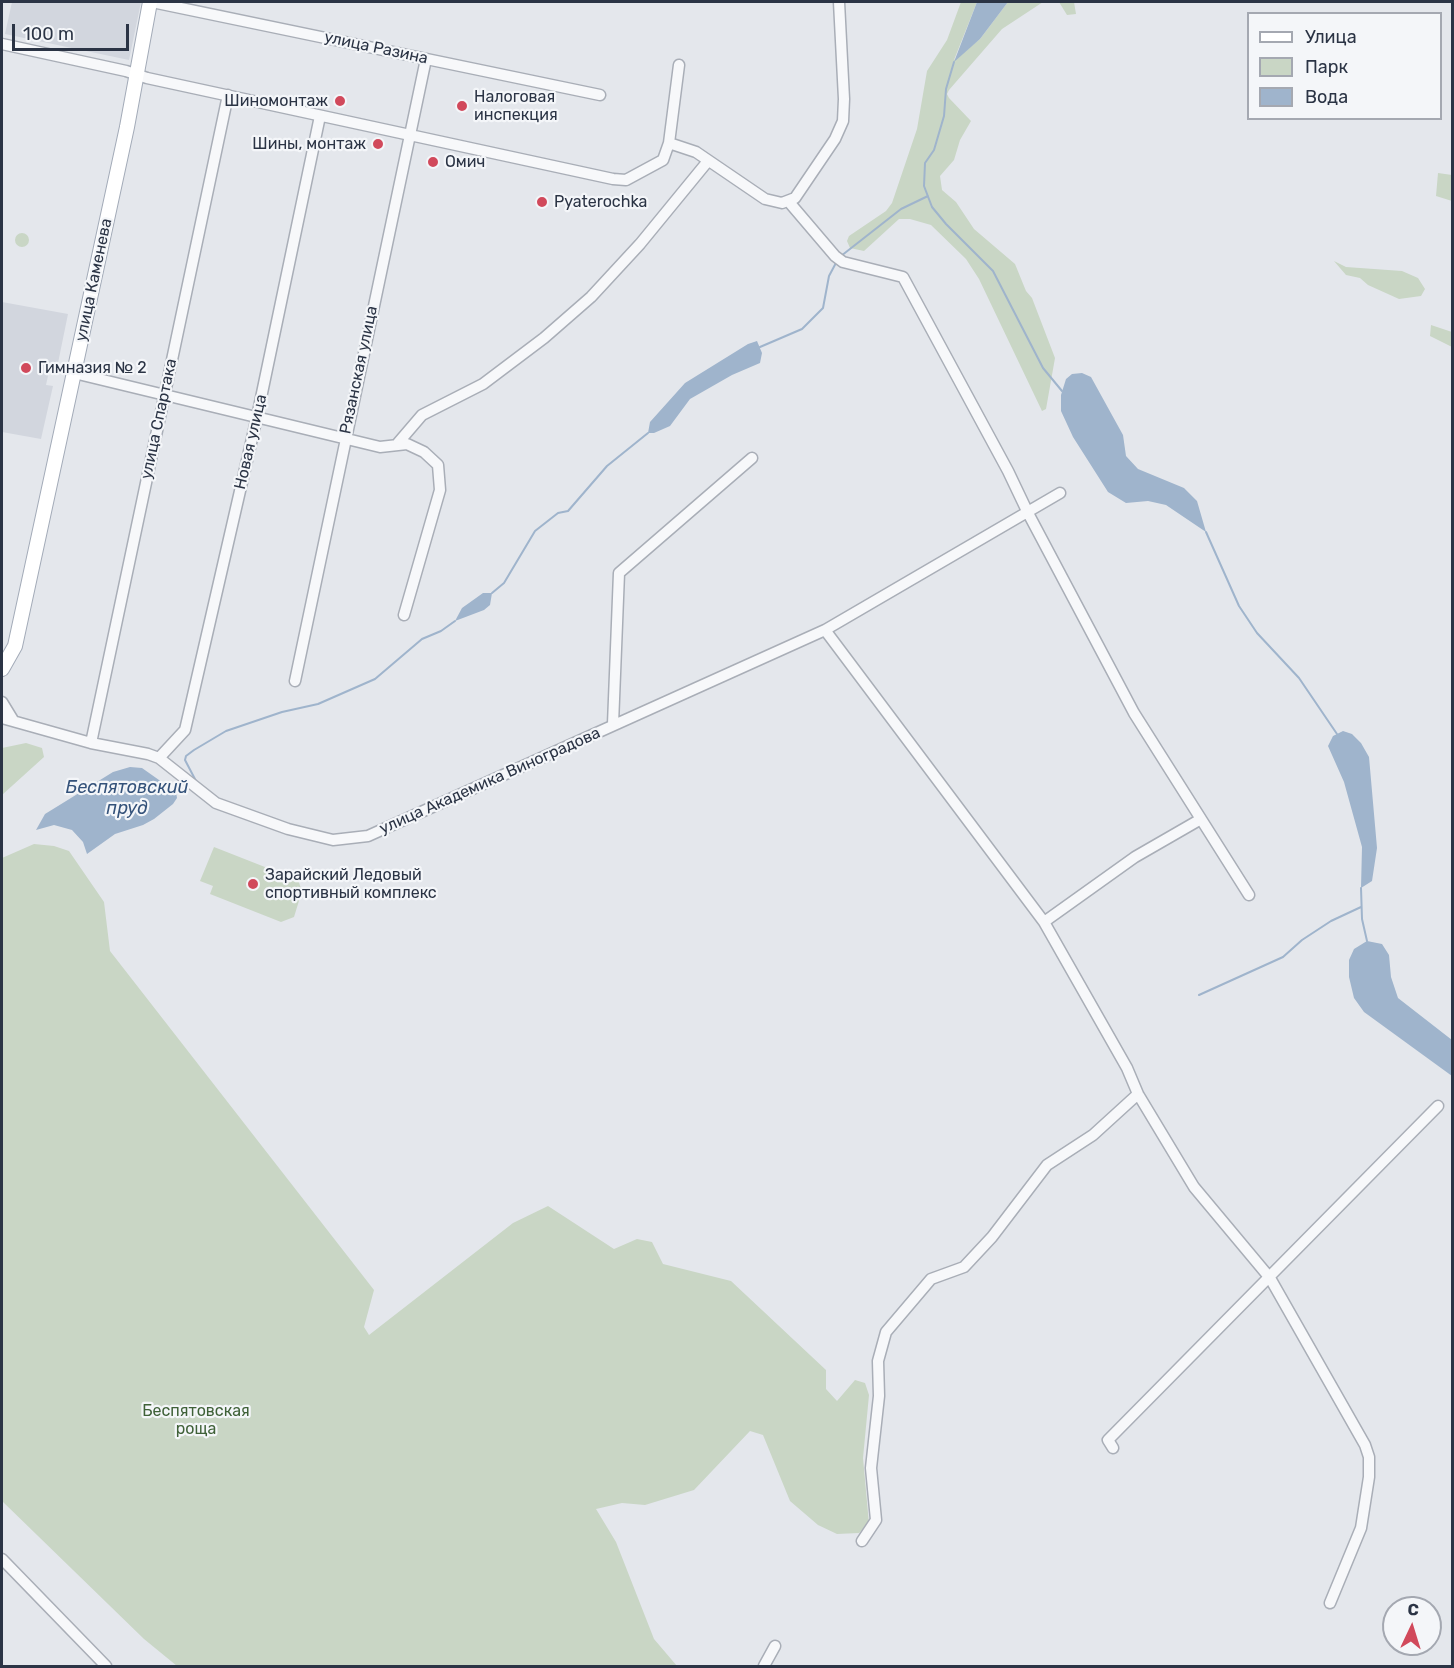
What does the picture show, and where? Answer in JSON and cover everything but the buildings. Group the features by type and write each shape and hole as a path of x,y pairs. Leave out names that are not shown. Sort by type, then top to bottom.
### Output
{"main road":[{"name":"улица Каменева","path":"3,664 15,646 127,127 135,74 151,2"}],"street":[{"name":"улица Разина","path":"151,2 600,95"},
{"path":"669,143 681,145 765,199 789,202 795,198 835,139 843,121 839,2"},
{"path":"2,44 613,180 626,180 663,160 669,143 679,65"},
{"name":"Рязанская улица","path":"295,681 426,59"},
{"name":"улица Спартака","path":"91,743 228,95"},
{"name":"Новая улица","path":"159,758 184,730 257,417 320,116"},
{"path":"398,443 422,415 483,384 544,338 591,297 640,244 708,161"},
{"path":"789,202 835,256 843,262 903,277 1134,712 1249,895"},
{"path":"74,373 380,447 398,443 407,444 424,452 438,465 440,490 404,615"},
{"name":"улица Академика Виноградова","path":"614,724 619,573 752,458"},
{"name":"улица Академика Виноградова","path":"159,758 216,803 288,829 333,840 368,836 825,630 1060,493"},
{"path":"825,630 1044,922 1127,1068 1138,1094 1194,1187 1270,1278 1365,1445 1369,1457 1361,1528 1330,1603"},
{"path":"2,702 13,720"},
{"path":"2,718 91,743 159,758"},
{"path":"1044,922 1135,857 1201,819"},
{"path":"862,1541 876,1520 871,1468 879,1396 878,1361 886,1332 932,1279 964,1267 993,1237 1047,1165 1094,1135 1138,1094"},
{"path":"1113,1448 1108,1440 1438,1106"},
{"path":"2,1559 106,1666"},
{"path":"764,1666 775,1646"}],"shaded area":[{"path":"12,2 141,2 129,60 5,34"},
{"name":"Гимназия № 2","path":"2,302 68,314 58,363 51,362 46,385 53,386 41,439 2,432"}],"green space":[{"path":"961,2 977,2 954,60 980,39 1008,2 1043,2 1002,29 949,90 947,94 949,98 971,121 960,140 954,160 940,176 942,190 956,202 974,229 1015,264 1026,291 1032,298 1055,358 1046,409 1042,411 979,279 966,259 931,225 910,219 899,219 864,251 850,248 847,241 849,236 886,211 892,203 917,129 927,71 947,40"},
{"path":"1059,2 1074,2 1076,14 1067,15"},
{"path":"1438,173 1452,175 1452,201 1436,196"},
{"path":"19,233 25,233 29,240 25,247 19,247 15,243 15,237"},
{"path":"1334,261 1346,267 1402,271 1418,278 1425,289 1421,296 1399,299 1368,285 1360,278 1346,275"},
{"path":"1431,325 1452,332 1452,347 1430,336"},
{"path":"26,743 42,748 44,757 2,795 2,748"},
{"name":"Беспятовская роща","path":"34,844 54,846 69,851 104,902 110,951 374,1290 364,1327 369,1335 513,1223 548,1206 614,1249 637,1239 652,1242 663,1264 731,1281 826,1370 826,1389 837,1401 855,1380 865,1383 869,1395 863,1458 869,1524 859,1533 837,1534 818,1525 790,1501 763,1435 750,1431 694,1490 645,1505 622,1503 596,1509 616,1542 654,1639 677,1666 177,1666 144,1639 2,1501 2,858"},
{"name":"Зарайский Ледовый спортивный комплекс","path":"214,847 298,880 302,891 294,917 281,922 210,894 213,886 200,881"}],"water":[{"path":"977,2 1008,2 980,39 954,62"},
{"path":"757,341 762,353 760,363 732,375 690,399 670,426 654,433 648,433 650,422 685,383 748,344"},
{"path":"1082,373 1091,377 1123,435 1126,456 1138,469 1184,488 1197,501 1206,532 1166,505 1148,501 1126,503 1108,492 1073,437 1061,411 1061,395 1066,379 1072,374"},
{"path":"483,593 492,593 490,605 484,610 455,621 462,608"},
{"path":"1343,731 1352,734 1361,743 1369,757 1377,848 1372,881 1361,888 1362,847 1344,782 1328,746 1333,736"},
{"name":"Беспятовский пруд","path":"130,767 142,768 176,792 177,798 173,804 154,819 115,834 87,854 83,842 72,830 54,825 36,830 45,814 113,772"},
{"path":"1367,941 1382,944 1389,955 1391,977 1398,998 1452,1040 1452,1076 1364,1012 1354,998 1349,977 1349,960 1354,949"}],"waterway":[{"path":"954,62 946,89 944,116 934,150 925,163 924,186 932,207 993,271 1043,368 1062,391"},
{"path":"841,256 901,209 928,196"},
{"path":"760,347 802,329 823,308 829,276 837,261"},
{"path":"492,593 504,583 535,531 558,513 568,511 607,466 648,433"},
{"path":"1206,532 1239,606 1257,633 1299,678 1337,734"},
{"path":"196,781 185,760 186,756 194,750 226,731 282,712 318,704 375,679 422,639 441,631 455,621"},
{"path":"176,792 189,786"},
{"path":"1361,888 1362,919 1367,941"},
{"path":"1199,995 1283,957 1302,940 1331,921 1361,907"}],"place":[{"name":"Шиномонтаж","path":"340,101"},
{"name":"Налоговая инспекция","path":"462,106"},
{"name":"Шины, монтаж","path":"378,144"},
{"name":"Омич","path":"433,162"},
{"name":"Pyaterochka","path":"542,202"},
{"name":"Гимназия № 2","path":"26,368"},
{"name":"Зарайский Ледовый спортивный комплекс","path":"253,884"}]}
